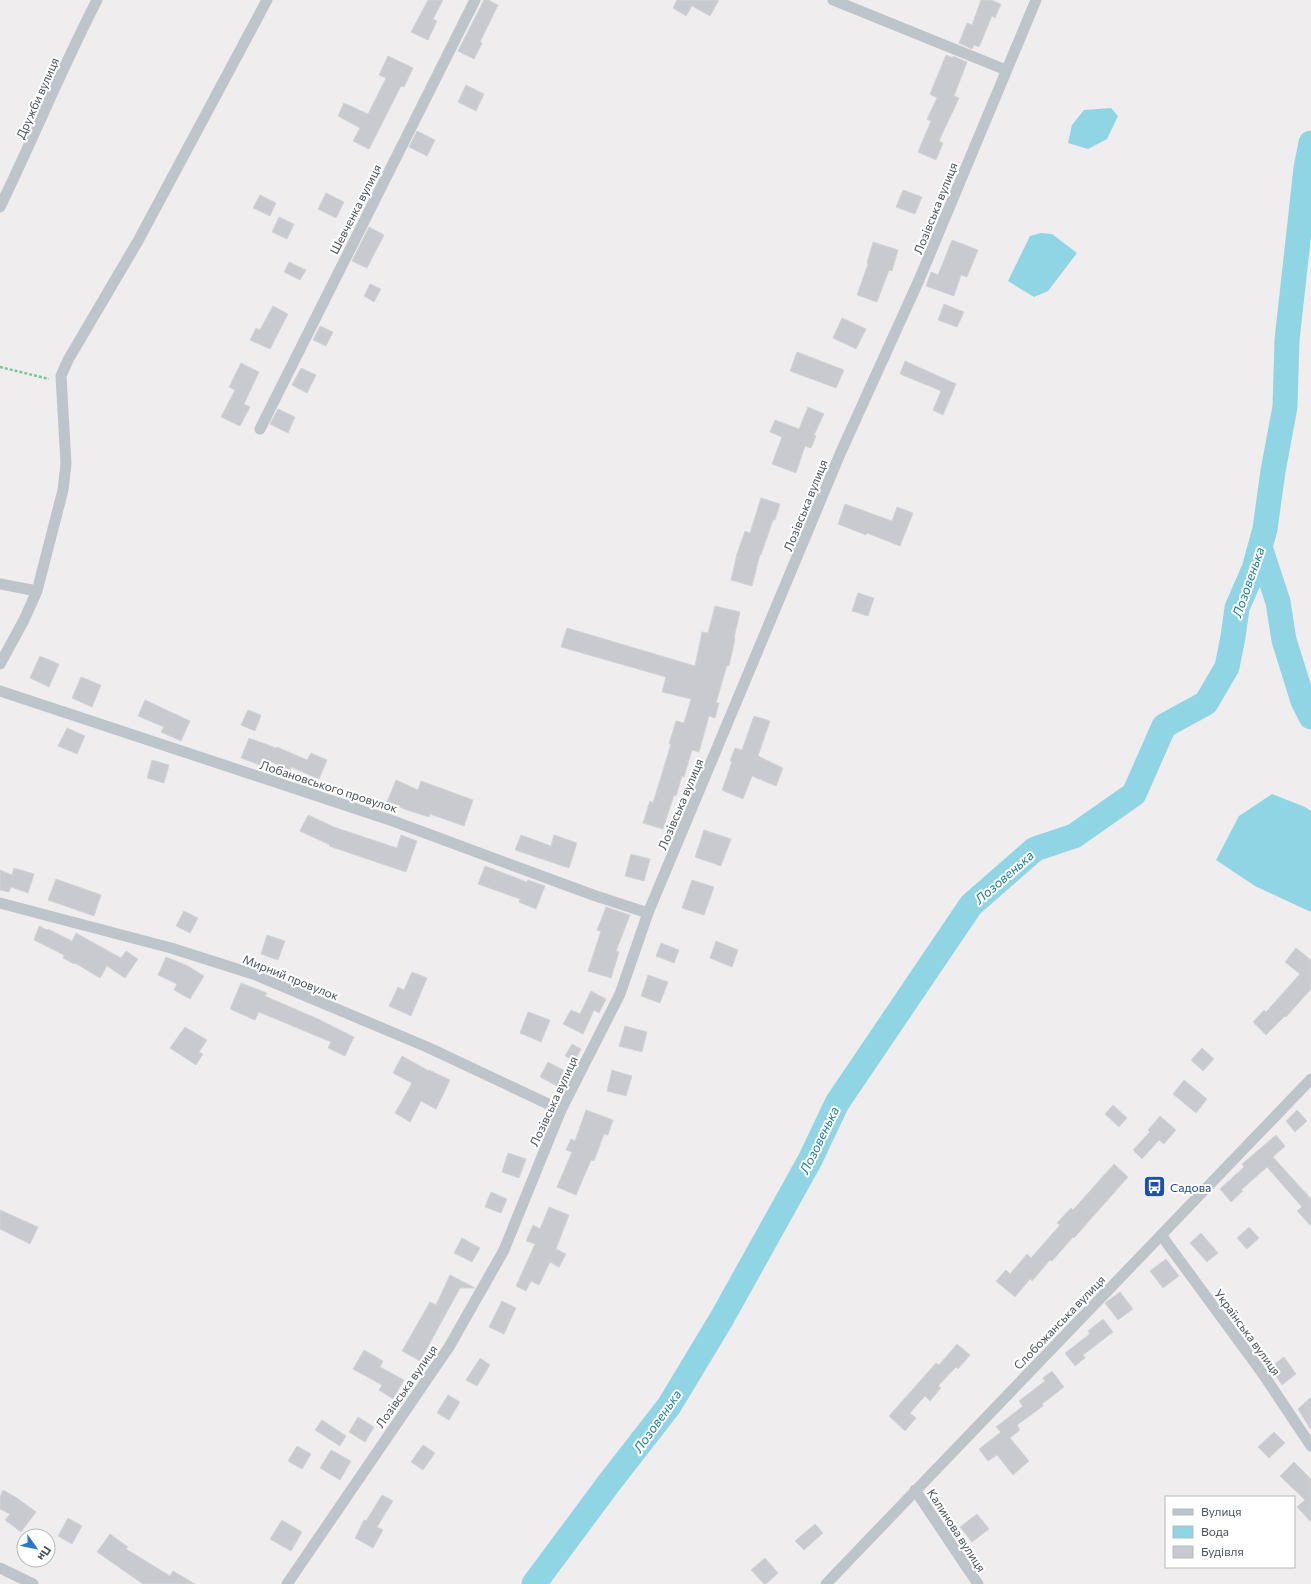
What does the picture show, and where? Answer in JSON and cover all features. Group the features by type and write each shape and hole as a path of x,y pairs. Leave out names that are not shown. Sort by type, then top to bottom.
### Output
{"street":[{"name":"Дружби вулиця","path":"0,207 97,0"},
{"path":"0,664 24,620 37,591 62,490 66,464 61,376 68,360 138,241 267,0"},
{"name":"Шевченка вулиця","path":"260,429 475,0"},
{"path":"833,0 1006,70"},
{"name":"Лозівська вулиця","path":"287,1584 449,1347 504,1250 561,1110 620,994 648,913 840,454 919,280 1036,0"},
{"path":"0,584 37,591"},
{"name":"Лобановського провулок","path":"0,691 393,821 593,896 648,913"},
{"name":"Мирний провулок","path":"0,903 171,948 256,975 427,1048 561,1110"},
{"name":"Слобожанська вулиця","path":"826,1584 1311,1079"},
{"name":"Українська вулиця","path":"1161,1235 1263,1374 1311,1446"},
{"name":"Калинова вулиця","path":"915,1490 978,1584"},
{"path":"0,1568 33,1584"}],"path":[{"path":"0,367 61,382"}],"water":[{"path":"1111,108 1118,116 1107,139 1088,149 1068,143 1072,125 1084,110"},
{"path":"1041,233 1052,234 1077,253 1048,291 1034,297 1008,281 1030,236"},
{"path":"1272,794 1305,807 1311,811 1311,912 1255,886 1216,860 1239,816"}],"building":[{"path":"428,0 443,0 433,19 437,21 428,40 411,32"},
{"path":"484,0 488,0 498,5 480,42 482,43 474,59 458,51"},
{"path":"677,0 719,0 710,16 692,6 686,16 673,8"},
{"path":"981,0 991,0 1001,4 995,18 992,16 979,47 974,45 972,49 959,43 967,23 972,25"},
{"path":"946,55 953,58 953,56 967,62 954,96 959,98 939,141 943,143 936,160 918,152 931,121 927,119 937,98 930,94"},
{"path":"388,56 413,68 404,87 401,86 369,149 353,141 360,128 338,116 344,103 368,114 386,78 379,75"},
{"path":"466,85 484,94 476,111 458,102"},
{"path":"417,131 435,140 427,156 409,147"},
{"path":"903,190 922,197 915,214 896,207"},
{"path":"326,193 344,202 336,218 318,209"},
{"path":"260,195 276,203 270,216 253,208"},
{"path":"279,217 294,224 287,239 272,232"},
{"path":"369,227 384,235 367,268 352,261"},
{"path":"952,240 978,250 967,277 961,275 954,296 926,286 931,272 938,275"},
{"path":"873,242 898,250 892,271 889,270 877,302 857,295 868,264"},
{"path":"289,262 306,270 300,280 284,272"},
{"path":"370,284 381,289 374,302 364,296"},
{"path":"944,304 964,312 957,327 938,320"},
{"path":"273,306 288,314 270,349 250,340 256,328 260,330"},
{"path":"842,318 866,329 856,349 833,338"},
{"path":"320,326 333,332 326,346 313,340"},
{"path":"797,352 844,370 836,388 790,371"},
{"path":"905,361 956,384 943,415 933,410 941,391 900,374"},
{"path":"241,363 259,372 244,404 250,407 240,426 221,417 235,390 229,387"},
{"path":"301,368 316,375 307,393 292,385"},
{"path":"808,407 824,414 814,435 816,436 811,448 805,446 796,473 772,464 782,437 770,432 775,420 799,429"},
{"path":"278,409 295,417 288,433 270,424"},
{"path":"761,498 780,504 761,555 760,554 752,586 731,580 737,554 745,531 750,533"},
{"path":"845,504 892,521 897,507 913,513 900,546 867,533 866,535 838,524"},
{"path":"858,593 874,598 868,616 852,611"},
{"path":"715,606 740,612 729,666 727,665 716,703 719,703 715,718 709,716 699,752 692,750 684,777 682,776 676,796 674,795 663,829 643,823 650,801 653,803 671,744 669,744 676,721 684,723 691,699 662,692 666,677 561,647 567,628 695,666 702,632 708,633"},
{"path":"40,656 59,664 49,687 30,678"},
{"path":"81,677 101,685 92,707 72,698"},
{"path":"145,700 190,721 181,741 161,732 164,727 138,716"},
{"path":"248,710 261,715 255,731 241,725"},
{"path":"754,716 770,721 758,756 783,768 776,786 752,776 743,799 722,790 732,762 730,761 735,748 742,750"},
{"path":"67,728 85,736 77,754 58,746"},
{"path":"249,738 276,748 277,747 307,760 311,753 327,760 319,779 291,767 290,770 262,758 260,765 241,758"},
{"path":"152,760 169,765 164,783 147,778"},
{"path":"396,780 418,790 421,781 473,800 464,826 430,814 429,817 387,802"},
{"path":"308,815 334,827 397,848 401,835 417,841 406,872 329,846 330,845 300,831"},
{"path":"704,830 731,839 721,866 695,857"},
{"path":"521,835 551,846 554,835 577,843 569,868 515,850"},
{"path":"631,854 650,859 644,881 625,876"},
{"path":"485,866 527,882 528,880 545,886 536,909 519,902 520,899 478,884"},
{"path":"14,868 34,874 28,893 11,887 9,892 0,890 0,870 12,875"},
{"path":"56,879 101,895 94,916 48,900"},
{"path":"692,880 714,887 704,915 682,908"},
{"path":"606,907 630,915 616,951 619,952 611,978 588,971 601,931 597,930"},
{"path":"184,911 198,918 190,933 176,926"},
{"path":"39,926 72,941 76,933 121,958 126,951 138,959 125,978 107,966 100,978 75,963 74,964 63,958 64,955 34,940"},
{"path":"267,935 285,941 278,960 261,954"},
{"path":"716,941 738,950 732,967 710,958"},
{"path":"661,943 679,950 674,963 656,956"},
{"path":"1296,948 1311,960 1311,989 1286,1017 1285,1016 1266,1035 1253,1022 1264,1010 1266,1012 1300,974 1285,962"},
{"path":"166,957 188,966 204,976 190,999 174,990 177,984 158,975"},
{"path":"412,972 427,978 411,1016 389,1006 398,987 404,990"},
{"path":"648,975 668,982 660,1003 641,996"},
{"path":"241,983 267,993 265,996 318,1019 354,1037 345,1056 328,1048 331,1042 259,1012 255,1020 230,1009"},
{"path":"591,991 606,999 599,1013 594,1010 583,1034 563,1024 571,1010 580,1014"},
{"path":"528,1012 550,1020 541,1042 520,1033"},
{"path":"625,1026 647,1032 642,1052 619,1046"},
{"path":"185,1027 207,1040 199,1052 203,1054 196,1065 170,1048"},
{"path":"572,1044 581,1049 575,1061 565,1056"},
{"path":"1202,1048 1214,1059 1203,1071 1191,1060"},
{"path":"402,1056 429,1071 450,1080 436,1109 421,1101 410,1122 395,1113 412,1083 393,1073"},
{"path":"548,1062 567,1072 559,1087 540,1077"},
{"path":"612,1070 632,1076 626,1096 607,1091"},
{"path":"1184,1080 1207,1099 1196,1113 1173,1094"},
{"path":"1113,1105 1127,1118 1119,1127 1105,1114"},
{"path":"586,1110 613,1120 608,1135 604,1134 594,1161 591,1160 576,1195 557,1187 572,1152 566,1150 571,1139 575,1141"},
{"path":"1297,1110 1307,1121 1295,1132 1286,1121"},
{"path":"1160,1116 1176,1130 1164,1144 1159,1140 1142,1159 1133,1150 1150,1132 1148,1130"},
{"path":"1276,1135 1285,1146 1273,1157 1311,1199 1311,1226 1297,1211 1302,1207 1267,1167 1241,1190 1243,1191 1231,1202 1220,1189 1244,1167 1242,1164"},
{"path":"508,1153 526,1159 519,1178 502,1172"},
{"path":"1114,1164 1128,1177 1074,1238 1073,1237 1052,1261 1050,1260 1032,1281 1030,1279 1015,1297 996,1281 1006,1270 1010,1274 1027,1254 1031,1258 1060,1225 1057,1223 1071,1208 1073,1210"},
{"path":"491,1192 507,1199 501,1213 485,1207"},
{"path":"549,1207 569,1215 556,1249 566,1254 559,1267 550,1262 539,1285 531,1281 526,1291 516,1286 535,1244 526,1241 533,1225 540,1229"},
{"path":"0,1210 38,1227 30,1244 0,1229"},
{"path":"1249,1227 1259,1238 1247,1249 1237,1238"},
{"path":"1201,1233 1218,1253 1207,1262 1190,1243"},
{"path":"462,1238 480,1248 472,1262 454,1253"},
{"path":"1166,1259 1179,1276 1163,1288 1150,1271"},
{"path":"450,1275 475,1288 460,1288 420,1361 402,1351 430,1302 436,1305"},
{"path":"1120,1292 1133,1309 1118,1320 1105,1303"},
{"path":"502,1301 516,1308 504,1334 489,1327"},
{"path":"1103,1319 1113,1332 1083,1355 1085,1358 1075,1366 1065,1353 1090,1334 1088,1331"},
{"path":"957,1344 970,1355 958,1369 956,1367 938,1386 941,1388 930,1401 925,1396 910,1413 916,1418 905,1431 889,1416 936,1363 939,1365"},
{"path":"364,1350 383,1361 380,1367 404,1380 393,1399 379,1390 382,1385 353,1369"},
{"path":"1284,1357 1296,1374 1282,1385 1270,1367"},
{"path":"480,1358 490,1365 477,1386 466,1380"},
{"path":"1052,1371 1064,1387 1042,1404 1043,1406 1017,1425 1020,1430 1010,1438 1029,1461 1013,1475 997,1455 988,1461 979,1449 1001,1432 996,1427 1023,1406 1019,1401 1045,1381 1043,1378"},
{"path":"448,1395 460,1402 449,1420 437,1413"},
{"path":"1311,1397 1311,1430 1298,1409"},
{"path":"358,1417 374,1427 365,1442 349,1432"},
{"path":"322,1420 346,1436 340,1446 315,1430"},
{"path":"1274,1432 1285,1443 1269,1458 1258,1447"},
{"path":"423,1445 435,1453 423,1470 411,1462"},
{"path":"297,1446 311,1454 302,1469 288,1461"},
{"path":"331,1450 351,1461 340,1480 320,1468"},
{"path":"1294,1462 1311,1479 1311,1522 1297,1507 1305,1500 1280,1476"},
{"path":"3,1490 36,1512 24,1528 16,1528 5,1520 10,1514 0,1509 0,1497"},
{"path":"382,1495 393,1501 377,1527 383,1530 373,1548 355,1538 364,1520 366,1521"},
{"path":"977,1514 989,1529 972,1542 960,1527"},
{"path":"68,1518 82,1526 72,1544 58,1536"},
{"path":"282,1520 302,1532 291,1551 270,1539"},
{"path":"815,1524 823,1533 804,1550 795,1541"},
{"path":"110,1534 128,1547 126,1549 170,1576 173,1571 195,1584 143,1584 97,1552"},
{"path":"765,1558 778,1573 766,1584 764,1584 751,1570"}],"waterway":[{"name":"Лозовенька","path":"534,1584 609,1483 669,1406 722,1318 810,1160 837,1103 971,905 1035,849 1074,836 1134,794 1164,726 1206,703 1227,667 1237,608 1254,569 1265,529 1273,471 1285,407 1287,340 1306,168 1311,143"},
{"path":"1260,547 1278,602 1284,640 1303,701 1311,717"}],"place":[{"name":"Садова","path":"1155,1187"}]}
